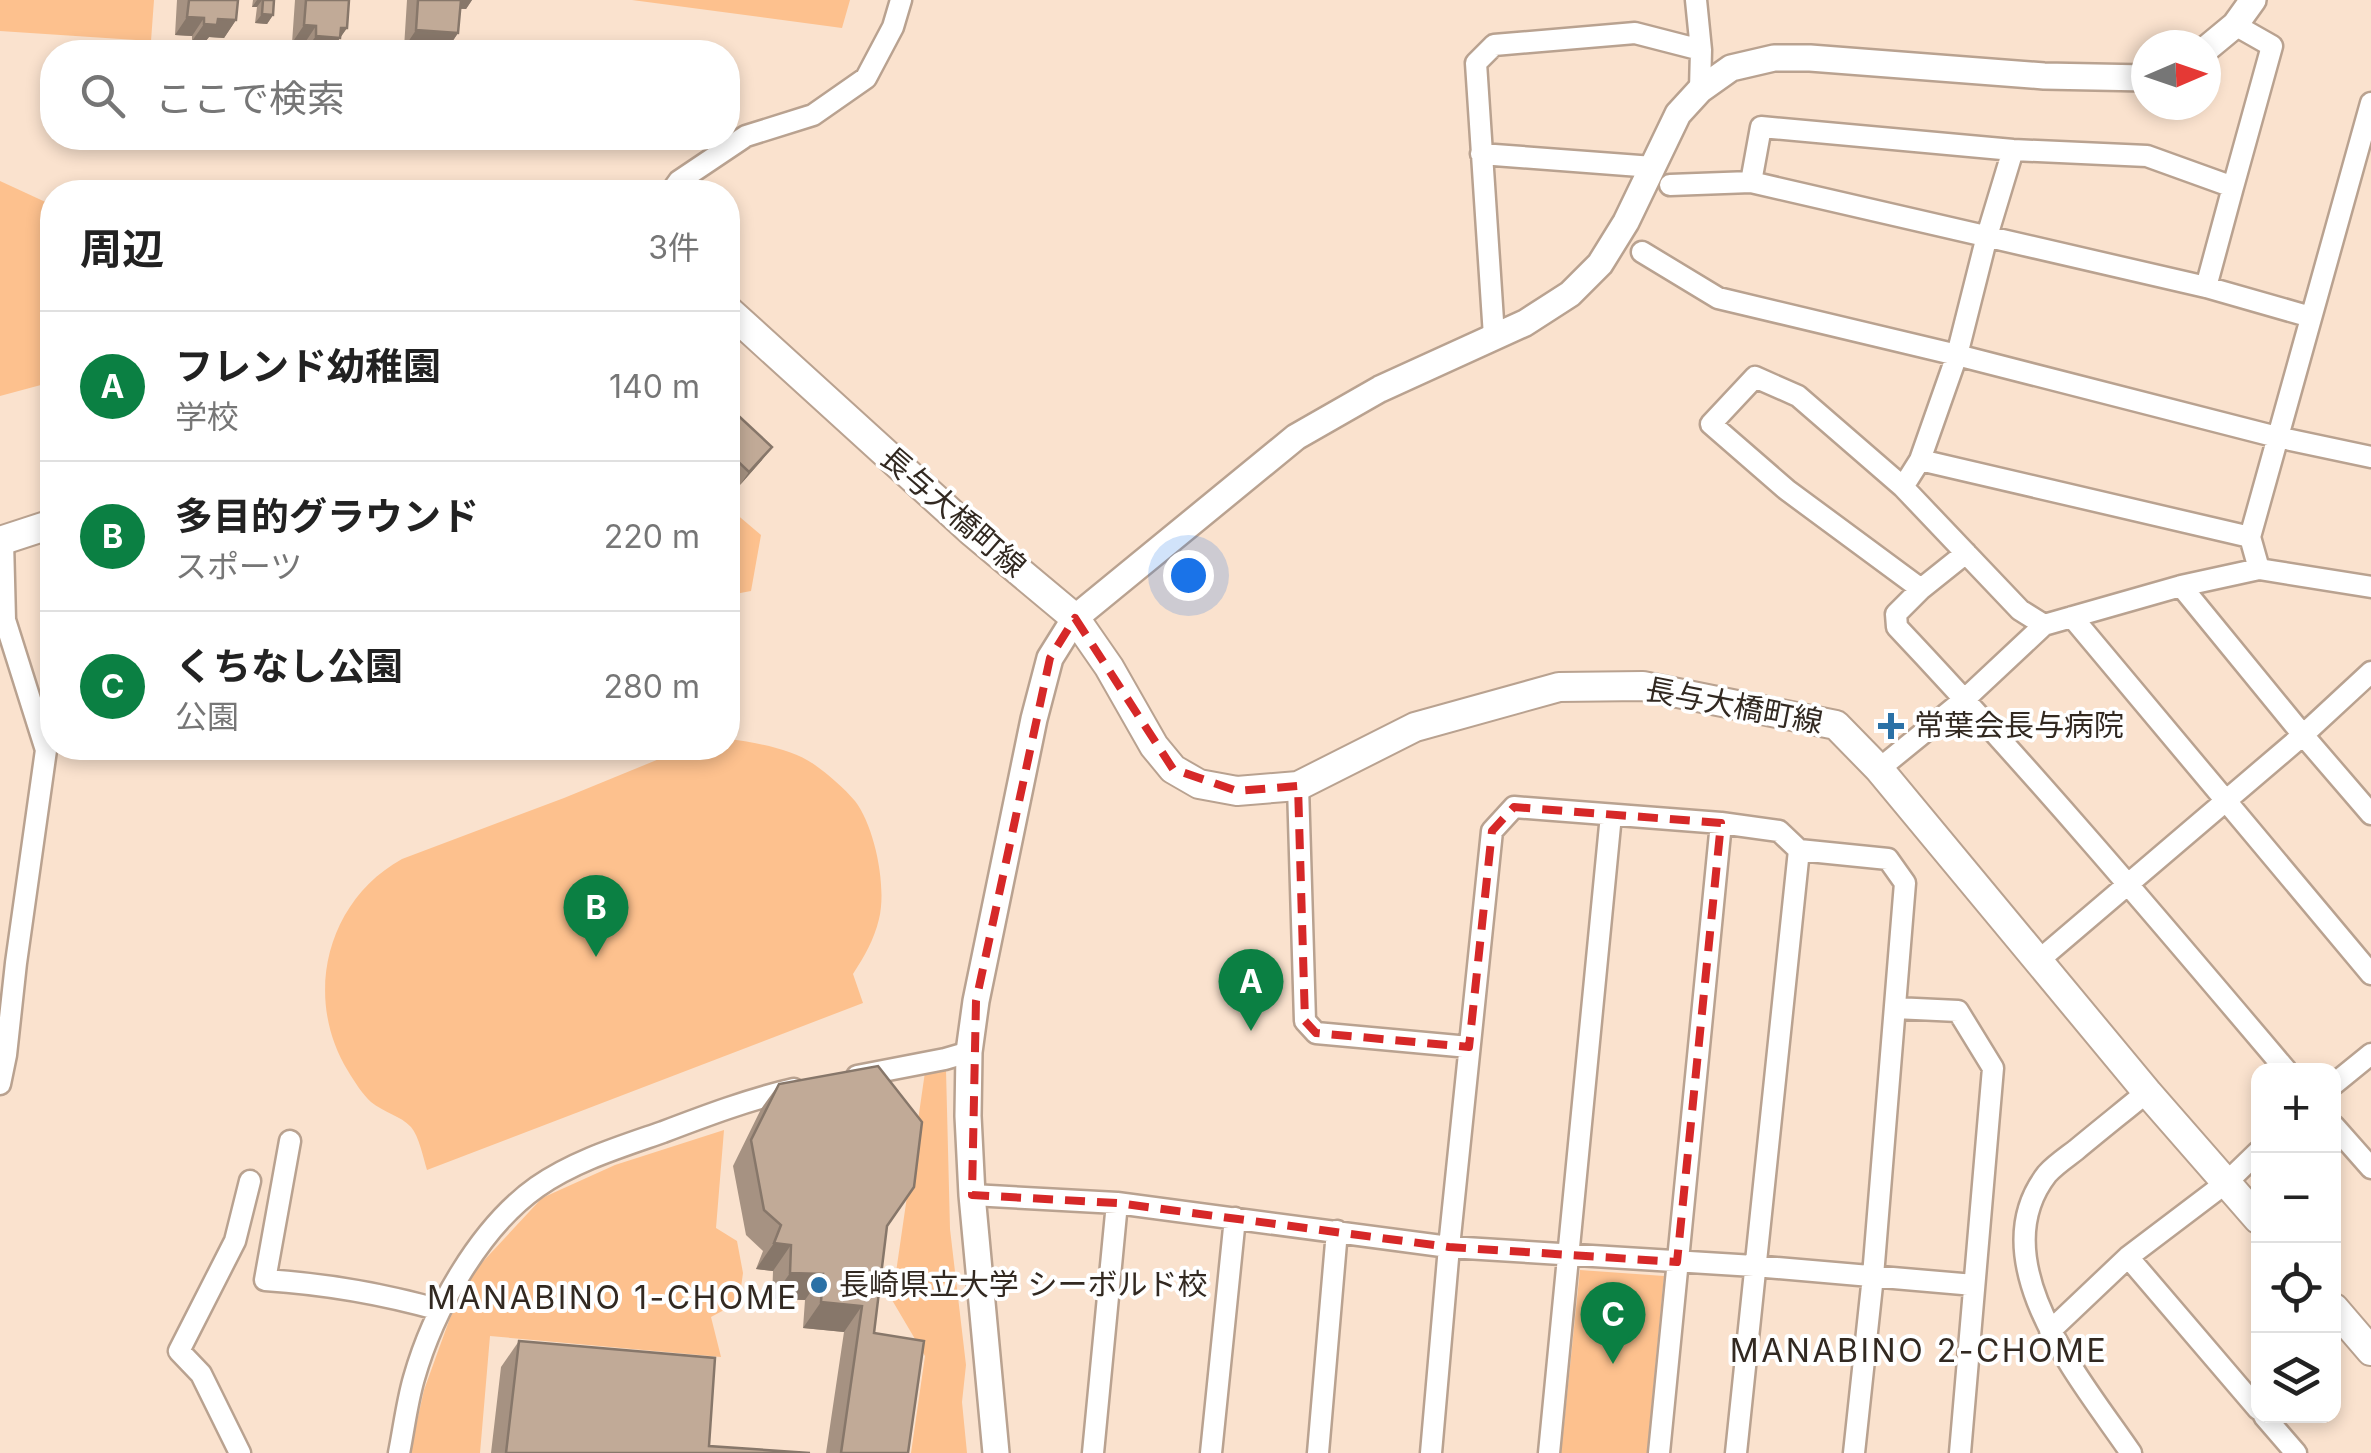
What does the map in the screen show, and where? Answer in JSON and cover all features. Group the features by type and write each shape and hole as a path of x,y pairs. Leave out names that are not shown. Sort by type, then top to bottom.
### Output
{"main road":[{"name":"長与大橋町線","path":"740,321 971,530 1075,618 1109,667 1154,746 1173,770 1199,784 1237,792 1298,786 1414,727 1559,687 1643,686 1836,725 1878,769 2147,1092 2251,1210"},
{"path":"1,541 40,528"},
{"path":"2341,1316 2371,1352"}],"street":[{"path":"740,140 813,115 866,78 893,27 901,0"},
{"path":"1696,0 1700,90"},
{"path":"2221,37 2253,0"},
{"path":"2206,287 2272,46 2235,25"},
{"path":"1494,336 1476,62 1494,44 1635,33 1700,50"},
{"path":"996,1453 972,1195 969,1052 976,1001 1038,704 1050,658 1075,618 1296,437 1380,389 1525,323 1570,294 1600,264 1661,176 1678,114 1700,90 1731,68 1774,58 2044,76 2131,78"},
{"path":"2259,569 2250,536 2370,107"},
{"path":"1750,182 1761,126 2013,150 2146,156 2234,187"},
{"path":"680,180 725,150"},
{"path":"1904,487 1920,460 1957,354 1986,236 2013,150"},
{"path":"1482,154 1661,176 1750,182 2206,287 2311,317"},
{"path":"1642,252 1718,298 2371,457"},
{"path":"1921,589 1787,490 1711,424 1755,377 1798,396 1904,487 2020,610 2044,625"},
{"path":"1920,460 2250,536"},
{"path":"1,541 5,620 40,731"},
{"path":"1966,554 1896,614 1897,627 2127,883 2280,1063"},
{"path":"1878,769 1965,699 2044,625 2181,586 2259,569 2371,587"},
{"path":"2181,586 2371,814"},
{"path":"2072,617 2371,974"},
{"path":"2038,961 2303,735 2371,672"},
{"path":"0,1084 45,760"},
{"path":"1298,786 1305,1020 1316,1032 1469,1047"},
{"path":"1431,1453 1492,831 1514,807 1779,831 1799,850 1888,859 1905,883 1873,1276 1854,1453"},
{"path":"1549,1453 1610,815"},
{"path":"1660,1453 1721,823"},
{"path":"1736,1453 1799,850"},
{"path":"1895,1008 1958,1011 1992,1068 1960,1453"},
{"path":"399,1453 414,1378 440,1310 464,1265 504,1217 536,1187 595,1156 782,1092 969,1052"},
{"path":"2341,1078 2371,1054"},
{"path":"2131,1453 2050,1331 2027,1273 2024,1228 2048,1173 2147,1092"},
{"path":"2341,1134 2371,1168"},
{"path":"290,1141 264,1280 384,1294 440,1310"},
{"path":"2050,1331 2128,1257 2228,1182 2257,1153"},
{"path":"240,1453 201,1374 179,1351 234,1241 250,1181"},
{"path":"972,1195 1117,1203 1449,1247 1754,1266 1974,1285"},
{"path":"1093,1453 1117,1203"},
{"path":"1211,1453 1235,1218"},
{"path":"1318,1453 1337,1231"},
{"path":"2128,1257 2251,1401"},
{"path":"2270,1423 2296,1453"}],"highlighted area":[{"path":"1075,618 1173,769 1237,791 1298,786 1305,1021 1316,1033 1469,1047 1492,831 1514,807 1721,823 1677,1262 1449,1247 1117,1203 972,1195 976,1001 1050,658"}],"shaded area":[{"path":"0,0 154,0 151,40 0,31"},
{"path":"632,0 850,0 842,28"},
{"path":"0,181 40,199 40,385 0,396"},
{"path":"740,517 761,535 751,591 740,593"},
{"path":"740,741 806,759 855,801 873,841 881,906 877,927 853,974 863,1003 427,1170 411,1127 368,1099 334,1043 325,983 340,925 376,877 402,859 657,760 740,760"},
{"path":"946,1070 950,1229 966,1365 962,1402 967,1453 911,1453 925,1356 892,1300 925,1072"},
{"path":"724,1130 716,1228 737,1241 743,1273 739,1302 711,1317 721,1357 490,1336 480,1453 410,1453 424,1390 450,1318 476,1269 542,1198 615,1165"},
{"path":"1580,1270 1664,1276 1647,1453 1561,1453"}],"building":[{"path":"189,0 238,0 236,20 218,19 217,25 204,24 204,18 187,17"},
{"path":"263,0 274,0 273,15 262,14"},
{"path":"306,0 349,0 347,28 341,28 340,38 316,36 316,26 304,25"},
{"path":"418,0 461,0 458,33 416,30"},
{"path":"740,417 772,447 749,472 740,463"},
{"name":"長崎県立大学 シーボルド校","path":"878,1066 922,1122 914,1187 887,1226 874,1333 924,1341 908,1453 841,1453 862,1306 821,1302 823,1274 790,1273 791,1245 774,1243 781,1225 764,1210 751,1140 779,1084"},
{"path":"519,1341 715,1358 709,1446 810,1453 506,1453"}],"place":[{"name":"常葉会長与病院","path":"1891,726"},
{"name":"多目的グラウンド","path":"596,957"},
{"name":"フレンド幼稚園","path":"1251,1031"},
{"name":"長崎県立大学 シーボルド校","path":"819,1285"},
{"name":"くちなし公園","path":"1613,1364"}],"district":[{"name":"MANABINO 1-CHOME","path":"613,1298"},
{"name":"MANABINO 2-CHOME","path":"1919,1351"}]}
